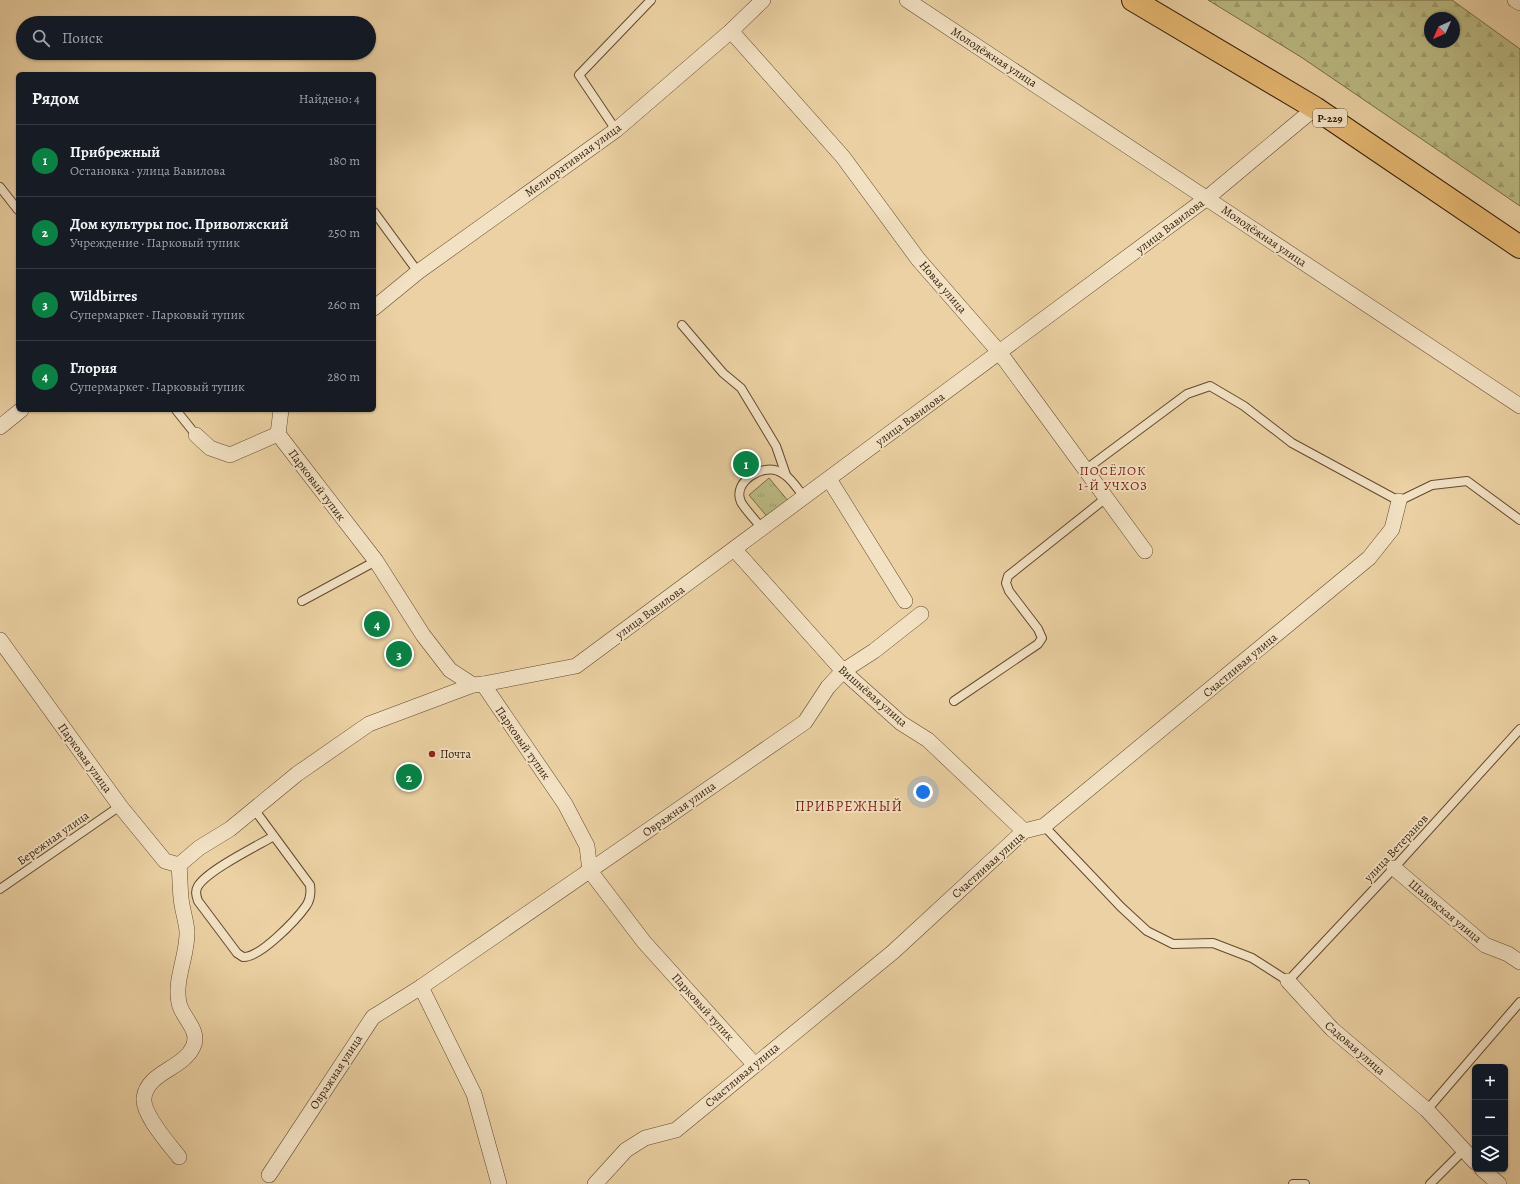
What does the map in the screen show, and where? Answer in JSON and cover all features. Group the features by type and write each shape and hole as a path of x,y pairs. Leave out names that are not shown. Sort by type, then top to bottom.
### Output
{"main road":[{"name":"Р-229","path":"1133,0 1315,108 1520,247"}],"street":[{"name":"Мелиоративная улица","path":"376,306 418,272 616,130 731,31 763,0"},
{"name":"Молодёжная улица","path":"908,0 1520,406"},
{"path":"1515,0 1520,3"},
{"name":"Новая улица","path":"731,31 844,157 918,259 1000,353 1145,551"},
{"name":"улица Вавилова","path":"179,865 199,848 230,829 297,774 369,724 478,685 576,666 1207,198 1315,108"},
{"path":"0,427 19,412"},
{"path":"196,435 210,448 230,455 278,434 281,412"},
{"name":"Парковый тупик","path":"278,434 376,561 423,635 450,670 478,685 565,804 587,846 590,871 644,942 754,1064"},
{"path":"829,479 905,601"},
{"name":"Счастливая улица","path":"595,1184 626,1150 645,1138 676,1130 754,1064 893,952 1024,831 1044,826 1370,558 1392,529 1399,501"},
{"name":"Вишнёвая улица","path":"734,549 843,671 902,723 928,740 1024,831"},
{"name":"Овражная улица","path":"269,1175 373,1017 421,987 805,722 828,687 843,671 874,651 921,614"},
{"name":"Парковая улица","path":"0,640 120,806 165,861 179,865"},
{"path":"178,1157 146,1112 144,1098 150,1083 186,1057 194,1046 194,1032 179,1004 178,981 184,959 187,932 181,898 179,865"},
{"name":"Шаловская улица","path":"1394,868 1485,945 1508,954 1520,962"},
{"name":"Садовая улица","path":"1288,981 1332,1029 1427,1110 1472,1158"},
{"path":"421,987 474,1094 499,1184"},
{"path":"1485,1172 1499,1184"}],"lane":[{"path":"616,130 578,75 651,0"},
{"path":"0,187 16,207"},
{"path":"376,215 418,272"},
{"path":"682,325 723,373 741,388 776,446 786,475 804,497"},
{"path":"1085,470 1187,394 1210,386 1244,406 1292,443 1399,501 1432,486 1467,481 1520,520"},
{"path":"178,412 196,435"},
{"path":"762,529 741,502 740,493 742,486 752,476 765,469 779,471 786,475"},
{"path":"954,701 1038,644 1042,638 1038,629 1009,591 1006,583 1008,576 1106,498"},
{"path":"302,601 376,561"},
{"name":"улица Ветеранов","path":"1288,981 1394,868 1520,729"},
{"name":"Бережная улица","path":"0,889 120,806"},
{"path":"254,809 274,836 310,885 309,899 306,905 280,935 253,955 242,957 237,953 198,901 196,891 201,882 232,860 274,836"},
{"path":"1044,826 1121,907 1147,931 1173,944 1213,943 1252,958 1288,981"},
{"path":"1427,1110 1520,1002"},
{"path":"1430,1184 1465,1149"},
{"path":"1293,1184 1305,1184"}],"green space":[{"path":"1208,0 1452,0 1520,49 1520,206 1301,57"},
{"path":"769,478 789,502 769,519 749,495"}],"place":[{"name":"Прибрежный","path":"746,464"},
{"name":"Глория","path":"377,624"},
{"name":"Wildbirres","path":"399,654"},
{"name":"Почта","path":"432,754"},
{"name":"Дом культуры пос. Приволжский","path":"409,777"}],"district":[{"name":"ПОСЁЛОК 1-Й УЧХОЗ","path":"1113,478"},
{"name":"ПРИБРЕЖНЫЙ","path":"849,806"}]}
